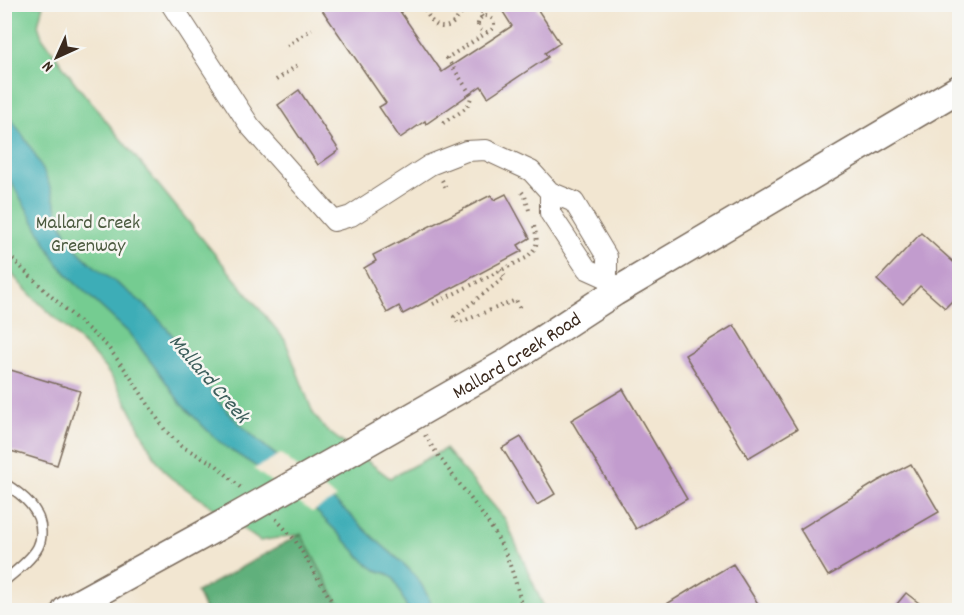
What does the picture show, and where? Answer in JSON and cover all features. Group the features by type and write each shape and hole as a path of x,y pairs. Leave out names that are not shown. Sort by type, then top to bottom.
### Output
{"main road":[{"name":"Mallard Creek Road","path":"66,610 506,363 611,285 960,88"}],"street":[{"path":"171,4 250,126 334,221 351,216 430,165 466,151 486,150 531,171 550,192 550,213 587,269 611,285"}],"lane":[{"path":"4,483 30,503 37,513 41,529 40,541 36,550 4,581"}],"path":[{"path":"423,4 431,22 439,27 454,22 475,5 481,16"},
{"path":"488,32 483,32 479,28 479,21 492,4"},
{"path":"442,123 471,102 471,95 447,58 490,31 493,21 490,17 481,16"},
{"path":"287,46 312,29"},
{"path":"276,80 299,64"},
{"path":"520,191 525,196 531,215"},
{"path":"433,304 526,258 535,249 538,239 533,221"},
{"path":"4,251 107,346 165,430 181,446 216,465 244,491"},
{"path":"500,270 505,278 454,317 458,323 516,300 520,309"},
{"path":"415,416 439,457 496,534 524,610"},
{"path":"269,513 295,540 337,610"}],"green space":[{"name":"Mallard Creek Greenway","path":"4,5 43,5 38,25 42,37 76,84 285,340 313,413 325,429 390,478 445,449 505,519 545,610 340,610 301,534 260,541 171,478 161,467 110,375 85,346 30,294 5,265"},
{"path":"301,534 340,610 205,610 197,592"}],"water":[{"path":"4,109 43,169 63,227 71,242 89,262 153,313 184,350 215,398 245,429 338,504 409,569 423,586 433,610 408,610 394,579 365,562 316,511 214,437 181,404 129,333 58,264 5,171"}],"pier":[{"path":"281,454 336,498 312,512 254,469"}],"building":[{"path":"318,4 395,4 442,72 512,26 498,4 534,4 560,43 545,53 548,57 488,97 481,86 426,124 425,121 400,138 379,107 386,103"},
{"path":"299,90 339,150 318,165 278,105"},
{"path":"506,194 530,238 518,245 522,251 403,314 399,306 387,313 364,268 376,261 373,255 491,195 494,200"},
{"path":"921,233 960,268 960,293 945,308 920,286 903,304 877,280"},
{"path":"734,325 797,429 748,458 685,355"},
{"path":"4,368 80,391 57,465 4,449"},
{"path":"623,389 687,499 636,529 571,420"},
{"path":"521,437 555,494 537,505 502,448"},
{"path":"911,464 939,512 828,576 800,529 878,481"},
{"path":"733,564 762,610 657,610 709,578"},
{"path":"906,593 928,610 892,610"}],"water label":[{"name":"Mallard Creek","path":"210,378"}]}
